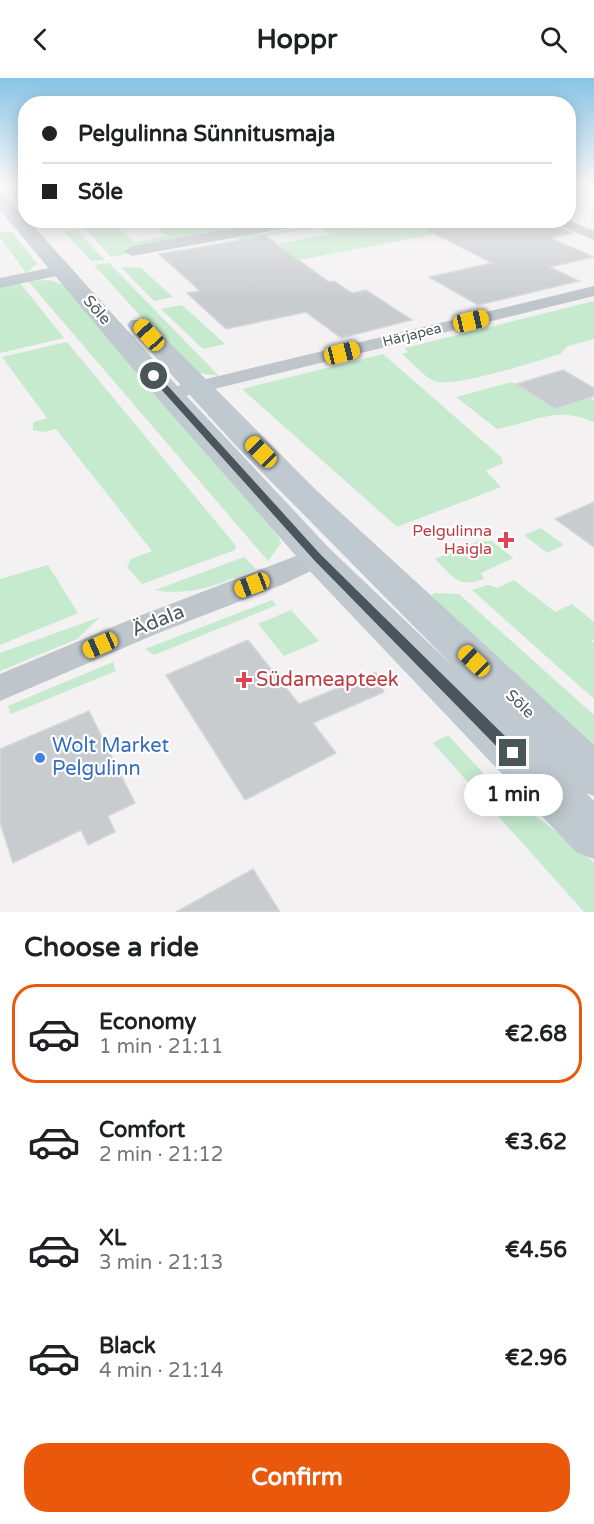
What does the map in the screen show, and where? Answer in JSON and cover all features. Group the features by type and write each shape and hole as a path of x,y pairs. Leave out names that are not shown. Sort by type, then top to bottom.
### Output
{"main road":[{"name":"Sõle","path":"26,228 182,391 363,554 594,775"},
{"name":"Sõle","path":"50,228 318,557 594,835"}],"street":[{"path":"132,250 263,228"},
{"path":"574,228 594,236"},
{"path":"0,283 64,270"},
{"name":"Härjapea","path":"182,391 594,291"},
{"name":"Ädala","path":"0,688 145,626 318,557"}],"green space":[{"path":"84,228 124,228 119,229 134,242 168,236 158,228 249,228 124,249 128,254 111,257"},
{"path":"297,228 314,228 261,237 271,245 331,234 322,228 466,228 273,265 236,238"},
{"path":"76,230 105,260 91,261 64,232"},
{"path":"0,232 12,232 37,264 26,273 0,237"},
{"path":"109,263 219,376 198,373 187,367 94,265"},
{"path":"121,267 141,268 173,297 154,301"},
{"path":"49,280 62,284 278,536 281,543 268,561 28,281"},
{"path":"20,283 64,338 0,353 0,287"},
{"path":"594,301 594,339 568,346 560,354 515,368 458,381 434,381 402,354 408,352 405,348"},
{"path":"182,305 225,344 203,349 161,309"},
{"path":"67,342 236,546 235,550 142,584 127,567 131,559 152,551 56,429 44,432 33,430 33,422 47,418 2,357"},
{"path":"383,354 501,457 503,463 486,471 501,487 397,527 242,389"},
{"path":"512,382 555,409 590,398 594,400 594,422 580,417 556,415 497,429 456,397"},
{"path":"541,528 564,545 547,553 524,535"},
{"path":"479,541 492,541 513,558 481,573 484,579 475,582 462,582 435,559"},
{"path":"244,557 256,569 219,584 195,590 169,592 155,590"},
{"path":"48,565 78,613 0,645 0,579"},
{"path":"514,580 555,612 572,604 594,622 594,639 591,641 594,643 594,699 472,590 488,585 498,588"},
{"path":"434,593 459,594 594,715 594,749 430,597"},
{"path":"272,600 277,605 154,655 145,649"},
{"path":"291,610 319,641 284,656 258,624"},
{"path":"100,617 77,639 0,671 0,653"},
{"path":"113,662 116,671 11,714 8,706"},
{"path":"448,735 499,790 581,849 594,863 594,912 584,912 433,743"}],"building":[{"path":"424,228 563,228 573,233 550,238 594,257 550,267 579,281 478,305 429,277 492,263"},
{"path":"266,236 329,282 334,281 352,293 366,290 412,320 341,338 306,312 226,329 187,293 200,291 159,254"},
{"path":"563,370 594,388 594,396 555,409 516,384"},
{"path":"594,502 594,547 555,519"},
{"path":"248,640 299,704 376,672 384,692 313,723 336,753 245,800 166,675"},
{"path":"89,711 135,803 108,816 115,832 88,845 81,830 13,863 0,823 0,749"},
{"path":"253,869 280,912 176,912"}],"place":[{"name":"Pelgulinna Haigla","path":"506,540"},
{"name":"Südameapteek","path":"244,680"},
{"name":"Wolt Market Pelgulinn","path":"40,758"}],"route":[{"path":"154,376 318,557 513,753"}]}
